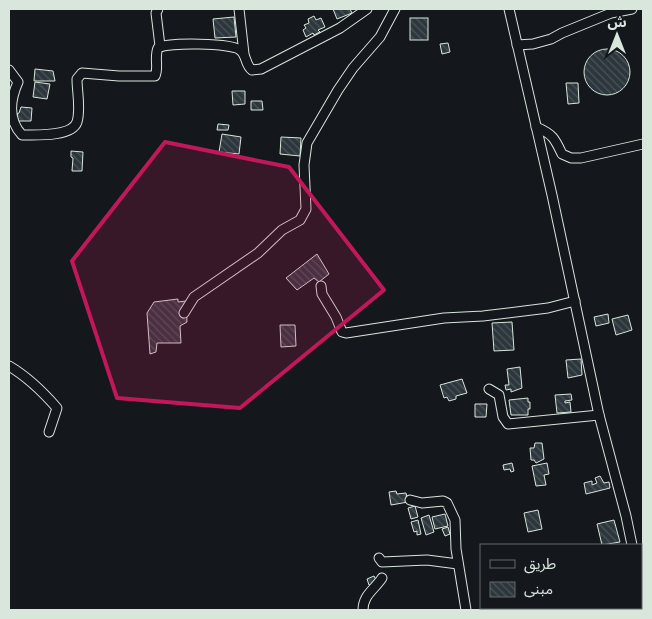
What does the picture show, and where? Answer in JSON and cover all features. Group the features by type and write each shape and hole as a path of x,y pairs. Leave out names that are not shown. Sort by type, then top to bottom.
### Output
{"street":[{"path":"158,9 156,13 160,46"},
{"path":"239,9 244,55"},
{"path":"9,70 18,82 14,90 11,112 16,128 22,135 64,132 69,131 76,125 77,78 79,75 85,73 119,76 155,76 157,72 156,51 160,46 175,44 226,45 240,49 249,68 252,70 261,69 340,28 367,9"},
{"path":"184,313 194,297 258,253 282,230 295,224 304,216 306,209 304,165 307,143 338,90 353,68 380,37 395,9"},
{"path":"509,9 599,415 632,544"},
{"path":"517,45 542,42 611,13 632,9"},
{"path":"536,127 550,134 557,142 562,154 571,158 581,158 643,144"},
{"path":"321,286 322,294 336,317 342,332 346,333 426,321 548,308 575,301"},
{"path":"9,366 31,380 57,408 49,432"},
{"path":"489,389 499,395 503,417 508,424 599,415"},
{"path":"410,500 422,503 443,501 447,503 455,520 458,564 466,610"},
{"path":"378,558 382,562 427,560 458,564"},
{"path":"363,610 363,603 368,592 375,588 382,578"}],"highlighted area":[{"path":"165,142 289,167 384,290 240,408 117,398 72,261"}],"building":[{"path":"333,9 350,9 352,13 337,19"},
{"path":"314,16 316,20 321,18 325,27 318,30 320,32 306,37 303,30 306,28 304,25 309,23 308,19"},
{"path":"234,17 236,37 215,38 213,19"},
{"path":"410,18 428,18 428,40 410,40"},
{"path":"448,43 450,52 442,54 440,44"},
{"path":"607,49 620,53 626,59 630,72 626,85 620,91 607,95 594,91 588,85 584,72 588,59 594,53"},
{"path":"35,69 53,71 55,81 34,81"},
{"path":"35,82 50,84 47,99 33,97"},
{"path":"566,83 578,83 579,103 568,104"},
{"path":"232,91 245,91 245,104 233,105"},
{"path":"251,101 262,101 263,110 251,110"},
{"path":"21,107 32,108 31,121 18,121 17,114"},
{"path":"218,124 229,125 228,130 217,130"},
{"path":"222,134 241,137 239,154 219,152"},
{"path":"281,137 301,138 300,156 280,154"},
{"path":"71,151 83,152 82,171 72,171 73,158 71,157"},
{"path":"317,254 329,274 319,282 314,278 297,290 286,278"},
{"path":"178,299 178,302 186,301 187,322 180,326 181,343 157,343 156,352 150,354 147,313 154,302"},
{"path":"608,314 609,323 596,326 594,317"},
{"path":"628,315 632,330 616,335 612,319"},
{"path":"512,322 514,350 494,351 492,323"},
{"path":"280,325 295,325 296,346 281,347"},
{"path":"581,359 582,375 568,378 566,360"},
{"path":"520,367 522,388 511,392 511,389 506,390 505,385 509,385 507,369"},
{"path":"462,379 467,393 456,396 456,399 449,401 447,397 444,398 440,385"},
{"path":"571,394 572,400 565,401 565,403 570,402 571,412 557,413 555,395"},
{"path":"528,398 530,409 528,409 528,415 511,415 509,400"},
{"path":"475,404 487,404 486,417 475,417"},
{"path":"535,443 542,443 544,459 536,463 534,460 531,460 530,448 534,448"},
{"path":"512,463 514,471 511,472 510,469 504,470 503,465"},
{"path":"547,463 549,474 544,475 546,485 536,486 532,466"},
{"path":"600,476 604,483 609,482 610,488 586,494 584,483 592,481 592,485 597,483 595,478"},
{"path":"396,491 397,494 406,493 408,502 391,505 389,492"},
{"path":"415,506 418,517 411,519 408,508"},
{"path":"538,510 542,529 528,532 524,513"},
{"path":"445,514 448,526 435,529 432,517"},
{"path":"429,515 434,532 426,535 421,518"},
{"path":"418,520 421,534 417,535 417,531 414,532 411,522"},
{"path":"614,520 620,542 602,544 597,524"},
{"path":"448,527 450,534 445,536 442,529"},
{"path":"374,576 377,582 369,585 367,579"}]}
